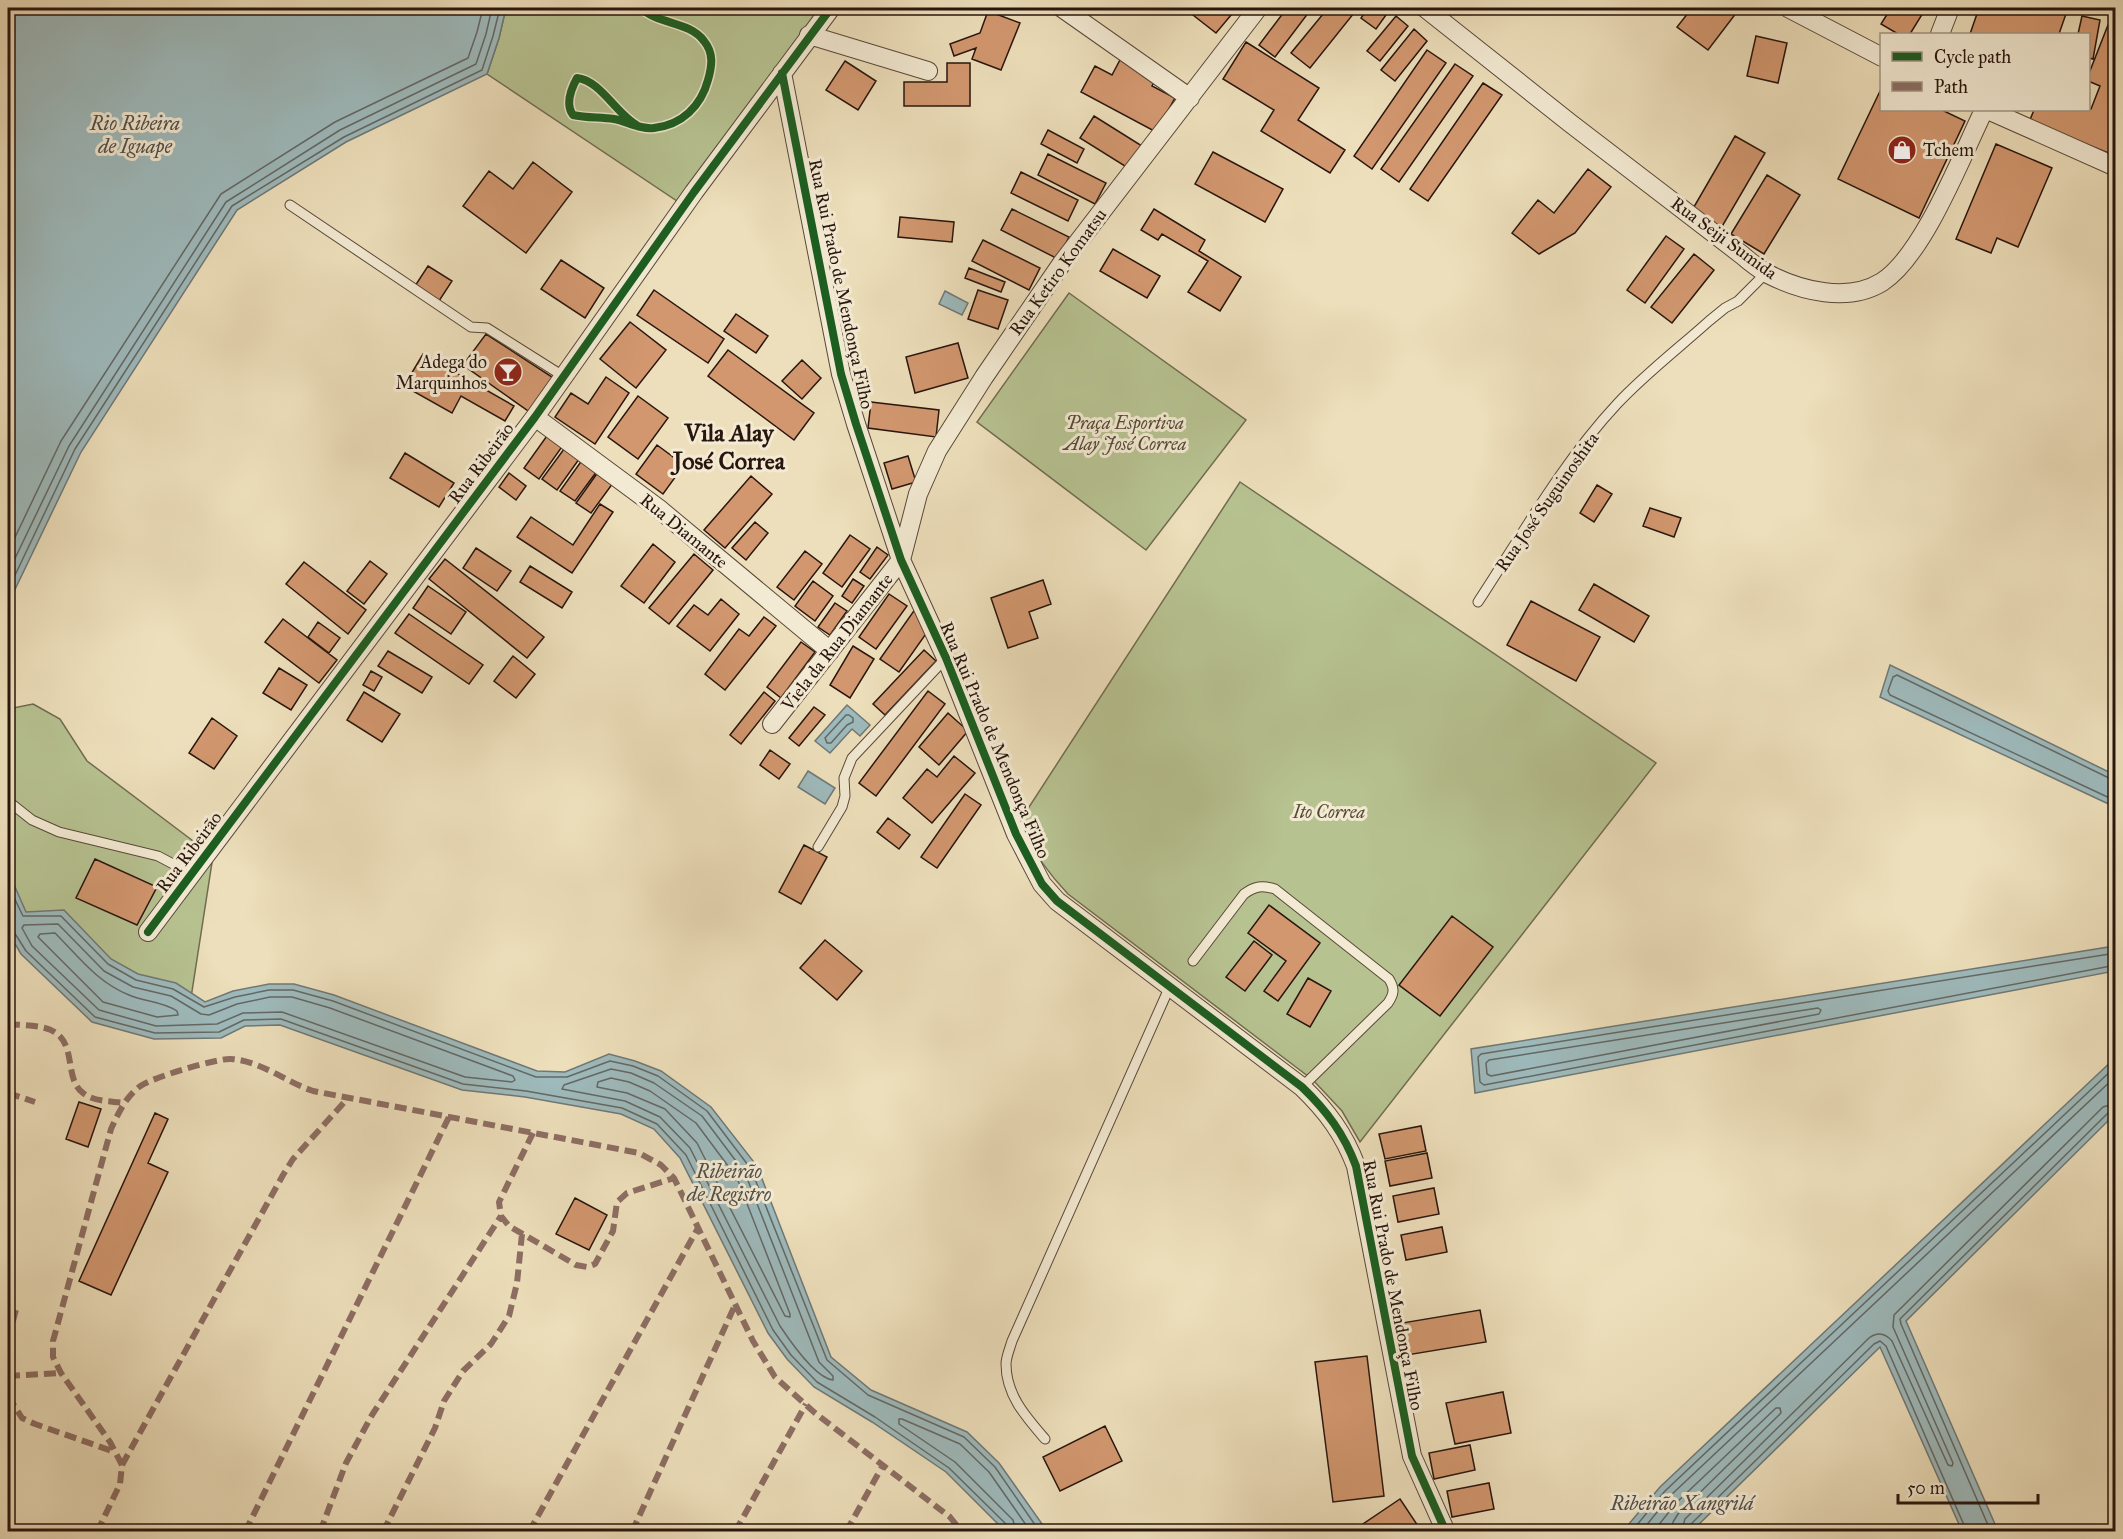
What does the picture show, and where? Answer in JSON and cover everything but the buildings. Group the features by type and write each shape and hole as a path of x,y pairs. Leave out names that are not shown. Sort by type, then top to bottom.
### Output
{"street":[{"name":"Rua Ribeirão","path":"148,932 534,417 694,192 831,8"},
{"path":"1062,8 1190,98"},
{"name":"Rua Ketiro Komatsu","path":"901,560 918,494 933,462 984,377 1062,263 1258,8"},
{"name":"Rua Seiji Sumida","path":"1425,8 1570,123 1766,273 1814,291 1841,293 1862,290 1882,282 1897,268 1925,231 1985,111"},
{"path":"1790,8 1880,56"},
{"path":"1940,33 1950,8"},
{"path":"810,35 928,71"},
{"name":"Rua Rui Prado de Mendonça Filho","path":"782,73 841,374 856,424 901,560 946,658 1016,834 1042,884 1058,901 1302,1087 1322,1106 1340,1130 1356,1166 1412,1456 1446,1532"},
{"path":"1988,111 2115,167"},
{"name":"Rua Diamante","path":"534,417 658,508 830,651"},
{"name":"Viela da Rua Diamante","path":"772,724 901,560"}],"lane":[{"path":"290,205 471,327 487,327 563,376"},
{"name":"Rua José Suguinoshita","path":"1478,602 1553,486 1589,437 1618,403 1709,321 1725,308 1738,302 1766,273"},
{"path":"818,847 842,807 845,796 844,778 852,758 946,658"},
{"path":"8,801 32,820 59,832 158,856 192,874"},
{"path":"1193,961 1244,894 1263,885 1275,889 1389,979 1394,986 1388,1003 1302,1087"},
{"path":"1045,1439 1021,1412 1010,1388 1006,1363 1012,1341 1170,986"}],"green space":[{"path":"506,8 826,8 683,205 487,74"},
{"name":"Praça Esportiva Alay José Correa","path":"1069,293 1246,420 1146,550 977,422"},
{"name":"Ito Correa","path":"1240,482 1656,763 1360,1142 1342,1111 1313,1080 1068,894 1040,860 1018,824"},
{"path":"33,704 60,719 87,761 213,856 188,1017 114,1001 8,894 8,709"}],"water":[{"name":"Rio Ribeira de Iguape","path":"8,8 506,8 487,74 346,142 237,210 81,452 8,604"},
{"path":"945,291 968,303 962,315 939,304"},
{"path":"1890,665 2115,775 2115,807 1880,697"},
{"path":"847,705 870,725 860,736 852,729 830,753 815,741"},
{"path":"808,771 835,788 825,804 798,787"},
{"name":"Ribeirão de Registro","path":"8,871 26,912 64,910 111,959 138,974 176,983 205,1002 233,991 269,984 294,984 334,995 537,1071 565,1072 609,1054 661,1071 711,1107 757,1166 831,1357 871,1390 967,1432 999,1463 1047,1531 1005,1531 946,1472 872,1422 814,1387 787,1359 768,1333 680,1158 654,1129 621,1114 525,1097 462,1090 280,1025 245,1026 221,1038 154,1039 92,1022 21,954 8,932"},
{"path":"2115,946 2115,971 1475,1093 1471,1049"},
{"name":"Ribeirão Xangrilá","path":"2115,1058 2115,1114 1906,1321 1998,1531 1962,1531 1880,1347 1692,1531 1623,1531 1660,1487"}],"marked path":[{"path":"8,1024 40,1027 56,1033 63,1040 73,1078 83,1093 97,1100 124,1103"},
{"path":"101,1532 99,1528 120,1484 122,1465 110,1442 61,1373 53,1357 53,1341 111,1129 126,1101 139,1087 169,1074 231,1059 253,1064 313,1091 639,1153 661,1165 674,1178 753,1341 775,1377 815,1413 950,1517 962,1532"},
{"path":"8,1093 35,1102"},
{"path":"122,1465 283,1175 293,1159 348,1098"},
{"path":"245,1532 449,1117"},
{"path":"533,1133 499,1202 501,1216 509,1226 576,1265 587,1267 595,1264 613,1231 617,1202 627,1193 674,1178"},
{"path":"320,1532 346,1463 372,1415 501,1216"},
{"path":"529,1532 698,1228"},
{"path":"383,1532 435,1428 444,1401 463,1371 491,1344 509,1316 517,1283 522,1234"},
{"path":"632,1532 735,1305"},
{"path":"8,1339 17,1306"},
{"path":"8,1376 61,1373"},
{"path":"8,1396 22,1418 115,1452"},
{"path":"735,1532 806,1404"},
{"path":"846,1532 883,1465"}],"cycle path":[{"path":"638,126 630,121 601,91 585,80 577,78 569,101 573,115 614,119 639,127 654,128 673,123 689,113 701,98 711,65 709,50 698,35 682,26 656,18 641,8"},
{"path":"148,932 535,417 694,192 831,8"},
{"path":"782,73 841,374 856,424 901,560 946,658 1016,834 1042,884 1057,901 1302,1087 1327,1114 1340,1133 1356,1166 1412,1456 1446,1532"}],"place":[{"name":"Tchem","path":"1902,150"},
{"name":"Adega do Marquinhos","path":"508,372"}],"district":[{"name":"Vila Alay José Correa","path":"729,447"}]}
